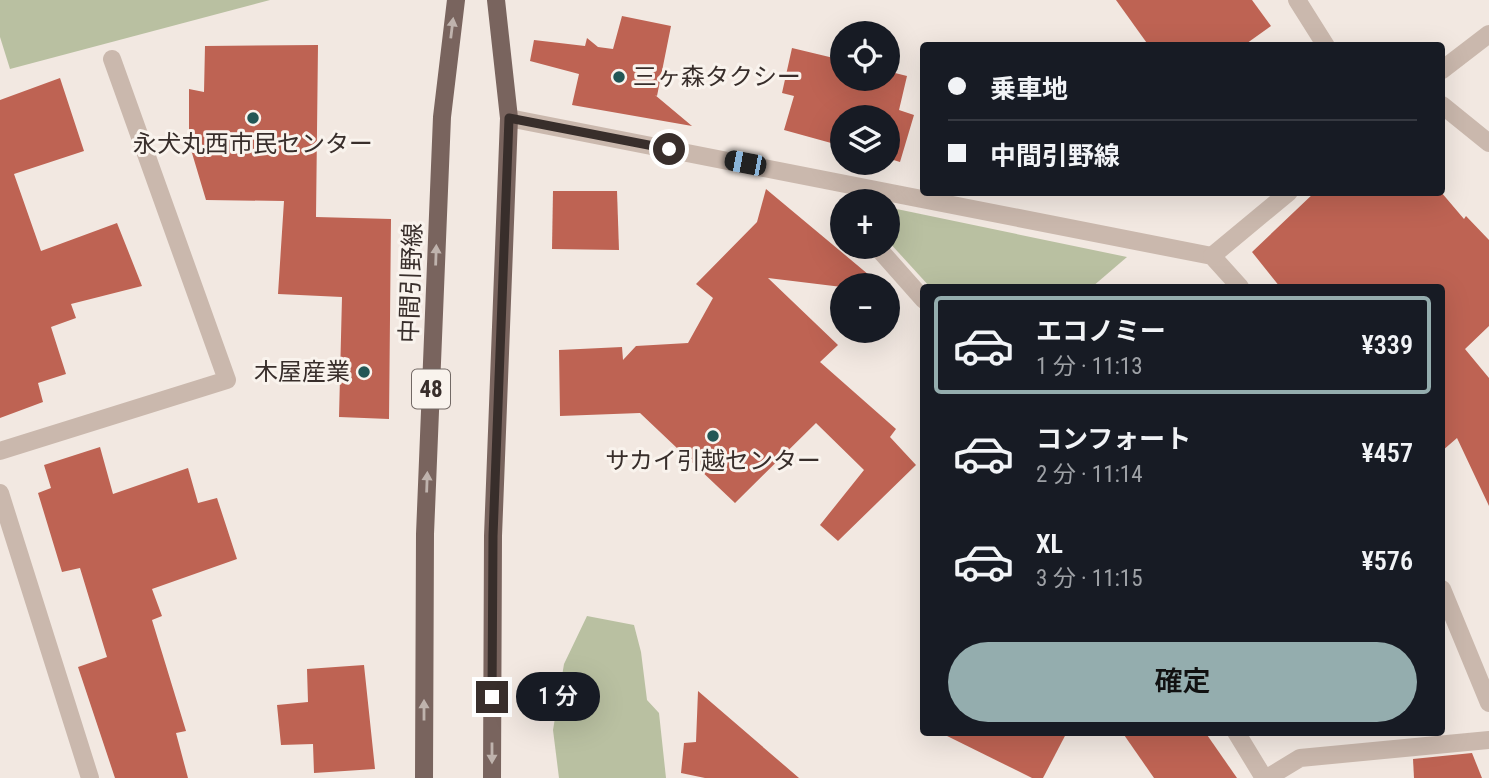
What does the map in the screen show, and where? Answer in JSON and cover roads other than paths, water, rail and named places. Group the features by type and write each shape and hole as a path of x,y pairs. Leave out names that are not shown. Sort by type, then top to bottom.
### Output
{"main road":[{"name":"中間引野線","path":"424,778 425,534 441,131 456,0"},
{"path":"492,778 493,536 509,118 496,0"}],"street":[{"path":"1297,0 1323,42"},
{"path":"1445,68 1489,34"},
{"path":"0,451 227,380 112,59"},
{"path":"1445,107 1489,143"},
{"path":"509,118 847,182 1212,256 1237,284"},
{"path":"847,182 848,189"},
{"path":"1212,256 1284,196"},
{"path":"888,259 920,295"},
{"path":"0,493 90,778"},
{"path":"1445,596 1489,702"},
{"path":"1239,736 1266,778 1300,758 1489,740"}],"place":[{"name":"三ヶ森タクシー","path":"619,77"},
{"name":"永犬丸西市民センター","path":"253,118"},
{"name":"木屋産業","path":"364,372"},
{"name":"サカイ引越センター","path":"713,436"}]}
